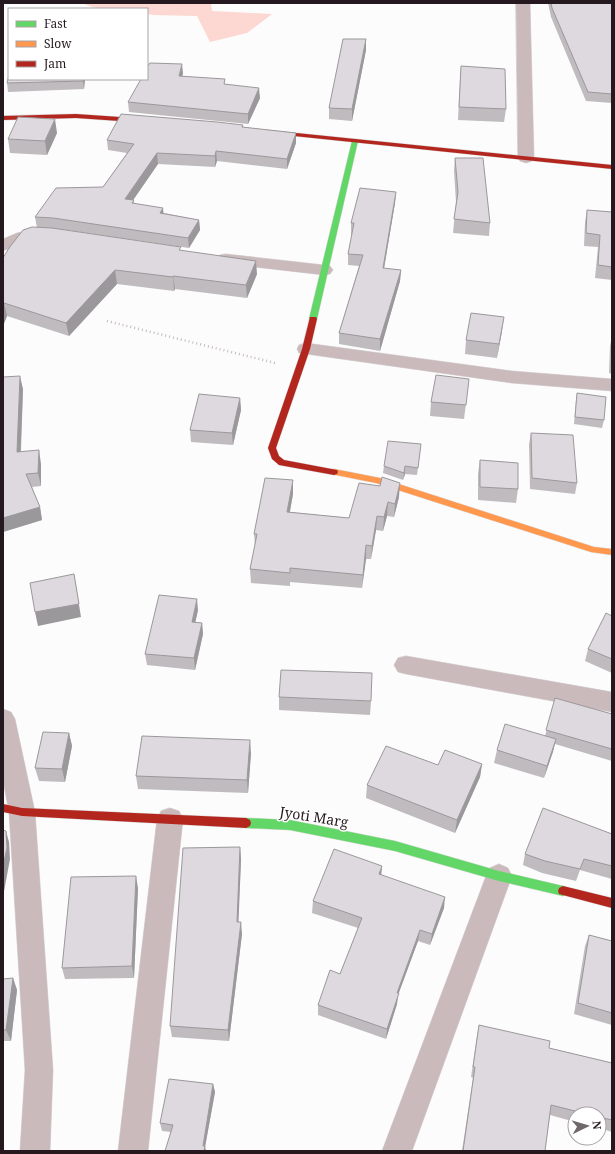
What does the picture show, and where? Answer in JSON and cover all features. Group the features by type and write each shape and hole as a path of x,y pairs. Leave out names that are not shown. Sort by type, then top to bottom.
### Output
{"street":[{"path":"523,3 526,158"},
{"path":"3,118 34,116 108,118 162,122"},
{"path":"254,131 612,167"},
{"path":"355,141 306,349 272,448 273,455 276,460 282,463 377,480 594,550 612,552"},
{"path":"3,246 10,241 33,234 62,236"},
{"path":"208,257 324,270"},
{"path":"306,349 512,377 612,385"},
{"path":"406,665 612,702"},
{"path":"3,719 39,1070 35,1151"},
{"name":"Jyoti Marg","path":"12,810 290,825 395,846 499,876 612,904"},
{"path":"133,1151 170,819"},
{"path":"396,1151 499,876"}],"path":[{"path":"107,321 299,368"}],"shaded area":[{"path":"83,3 211,3 212,11 272,14 247,33 210,42 197,16 153,15 148,14 148,8 98,8"}],"building":[{"path":"551,3 612,3 612,94 588,92"},
{"path":"343,39 366,39 352,109 329,108"},
{"path":"150,63 182,64 179,76 225,79 224,84 259,88 248,114 128,102 140,80 148,80 148,66"},
{"path":"461,66 505,69 506,109 459,107"},
{"path":"8,79 83,80 83,81 7,83"},
{"path":"121,114 217,122 243,125 242,127 296,133 287,159 216,151 215,156 157,153 125,199 134,200 132,203 163,208 160,213 199,220 188,238 53,218 35,217 56,188 103,187 134,144 107,140"},
{"path":"18,117 55,119 45,141 8,139"},
{"path":"455,158 483,158 490,223 454,219 458,192"},
{"path":"360,188 396,192 383,268 401,270 380,339 339,333 363,255 348,254 354,223 351,223"},
{"path":"587,210 612,212 612,267 598,265 600,235 586,233"},
{"path":"32,227 52,228 181,247 179,250 256,261 246,285 115,270 66,323 4,303 3,305 3,258 23,230"},
{"path":"471,313 504,317 499,344 466,340"},
{"path":"436,375 469,379 466,405 431,402"},
{"path":"20,376 17,452 39,450 38,473 26,474 40,507 3,518 3,377"},
{"path":"577,393 606,397 604,420 575,417"},
{"path":"199,394 240,398 232,433 190,430"},
{"path":"531,433 573,435 577,483 532,478"},
{"path":"388,441 421,444 418,468 405,466 404,473 384,466"},
{"path":"480,460 518,463 518,489 480,487"},
{"path":"382,477 400,483 395,504 388,502 384,517 377,516 372,546 366,545 363,575 290,568 290,573 250,569 257,534 254,534 265,478 293,480 287,512 349,518 359,483 380,486"},
{"path":"74,574 79,604 35,612 30,583"},
{"path":"159,595 197,599 192,622 202,623 194,658 145,654"},
{"path":"606,613 612,616 612,659 588,649"},
{"path":"281,670 372,673 371,701 279,697"},
{"path":"555,698 612,714 612,749 546,730"},
{"path":"505,724 556,739 547,766 497,750"},
{"path":"43,732 69,733 62,769 35,768"},
{"path":"142,736 250,740 247,780 136,776"},
{"path":"386,746 438,765 445,750 482,764 457,820 367,785"},
{"path":"543,808 612,834 612,866 584,859 580,869 545,861 525,854"},
{"path":"3,830 6,831 7,848 3,866"},
{"path":"240,847 237,922 241,922 228,1030 170,1026 183,848"},
{"path":"334,849 382,866 379,874 445,897 432,934 420,930 397,993 399,993 387,1029 318,1005 330,970 340,974 362,918 313,901"},
{"path":"136,876 132,966 62,968 71,877"},
{"path":"589,935 612,941 612,1013 578,1003"},
{"path":"13,978 6,1030 3,1030 3,979"},
{"path":"479,1025 550,1041 549,1048 612,1063 612,1120 607,1119 607,1106 567,1106 567,1109 551,1105 545,1151 463,1151 475,1067 473,1067"},
{"path":"169,1079 213,1084 203,1146 205,1146 204,1151 165,1151 173,1125 160,1123"}],"traffic: fast":[{"path":"313,319 355,141"},
{"path":"246,823 290,825 395,846 499,876 563,891"}],"traffic: slow":[{"path":"334,472 377,480 594,550 612,552"}],"traffic: jam":[{"path":"3,118 76,116 149,121"},
{"path":"267,132 612,167"},
{"path":"313,319 306,349 272,448 275,457 282,463 334,472"},
{"path":"3,808 22,812 246,823"},
{"path":"563,891 612,903"}]}
